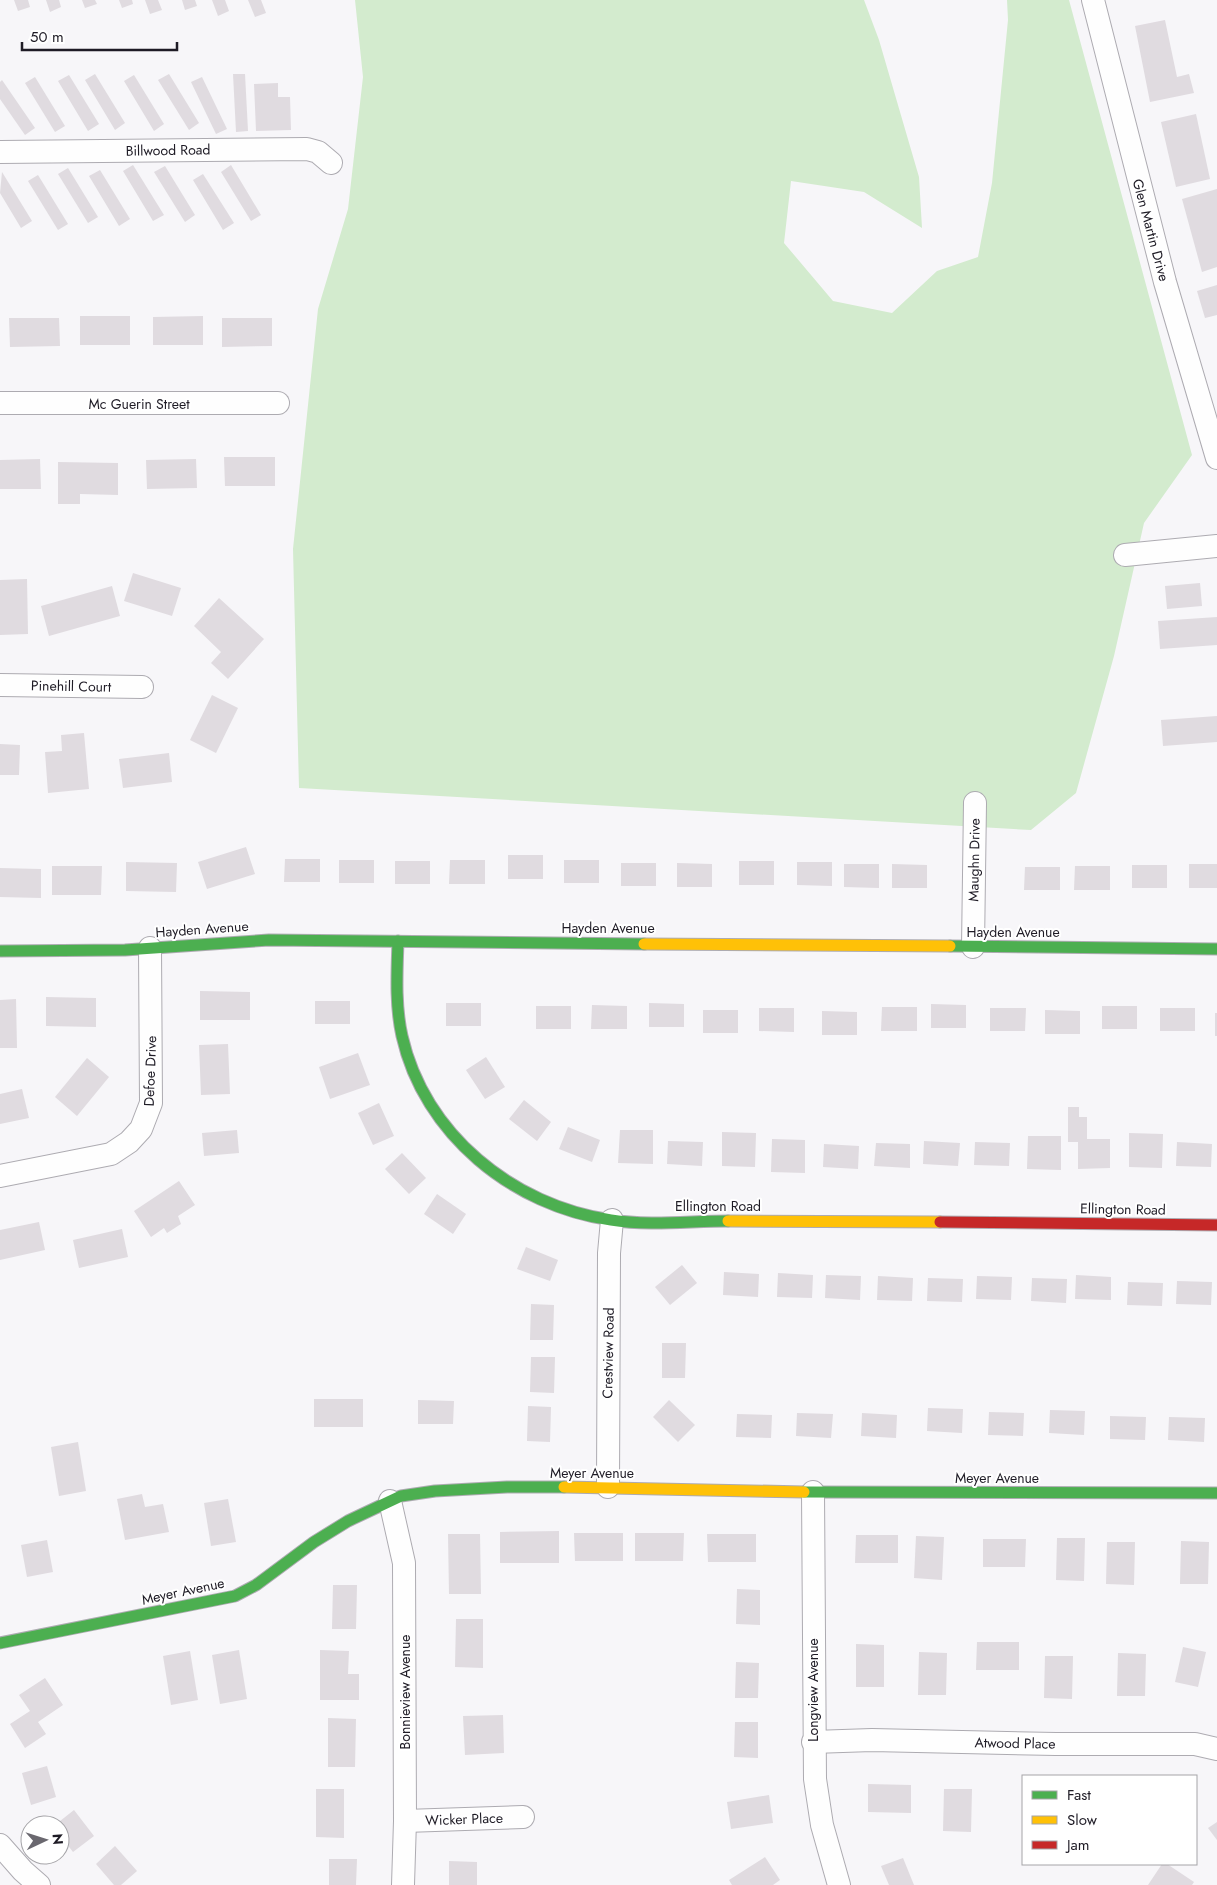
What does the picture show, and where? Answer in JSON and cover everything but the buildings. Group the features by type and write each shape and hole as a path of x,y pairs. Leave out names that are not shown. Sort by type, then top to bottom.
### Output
{"street":[{"name":"Glen Martin Drive","path":"1093,0 1165,282 1217,458"},
{"name":"Billwood Road","path":"0,152 307,149 318,152 330,163"},
{"name":"Mc Guerin Street","path":"0,403 278,403"},
{"path":"1125,556 1217,546"},
{"name":"Pinehill Court","path":"0,685 142,687"},
{"name":"Maughn Drive","path":"973,947 975,803"},
{"name":"Hayden Avenue","path":"0,951 125,950 268,940 1217,948"},
{"name":"Ellington Road","path":"398,941 396,994 403,1037 416,1078 434,1110 453,1136 491,1173 551,1205 580,1214 612,1220 1217,1225"},
{"name":"Defoe Drive","path":"0,1176 111,1154 129,1142 141,1129 151,1103 150,948"},
{"name":"Crestview Road","path":"608,1487 609,1253 612,1220"},
{"name":"Meyer Avenue","path":"0,1643 235,1596 256,1585 314,1542 348,1521 401,1496 435,1491 508,1487 608,1487 813,1492 1217,1493"},
{"name":"Longview Avenue","path":"813,1492 813,1742 815,1779 822,1826 839,1885"},
{"name":"Bonnieview Avenue","path":"390,1501 404,1563 405,1821 403,1885"},
{"name":"Atwood Place","path":"813,1742 872,1740 1056,1744 1195,1744 1217,1749"},
{"name":"Wicker Place","path":"405,1821 523,1817"},
{"path":"0,1845 23,1872 39,1885"}],"green space":[{"path":"355,0 864,0 879,40 919,177 922,228 864,192 791,181 784,243 833,301 892,313 937,271 978,257 992,183 1008,20 1007,0 1069,0 1192,455 1144,523 1114,656 1076,793 1031,830 299,788 293,549 318,309 348,209 363,77"}],"traffic: fast":[{"path":"0,951 125,950 269,940 644,944"},
{"path":"398,941 398,1012 402,1036 413,1071 430,1104 452,1134 478,1160 508,1181 540,1199 575,1212 611,1220 640,1223 728,1221"},
{"path":"950,946 1217,949"},
{"path":"0,1643 235,1596 256,1585 314,1542 348,1521 401,1496 435,1491 507,1487 564,1487"},
{"path":"804,1492 1217,1493"}],"traffic: slow":[{"path":"644,944 950,946"},
{"path":"728,1221 940,1222"},
{"path":"564,1487 804,1492"}],"traffic: jam":[{"path":"940,1222 1217,1225"}]}
